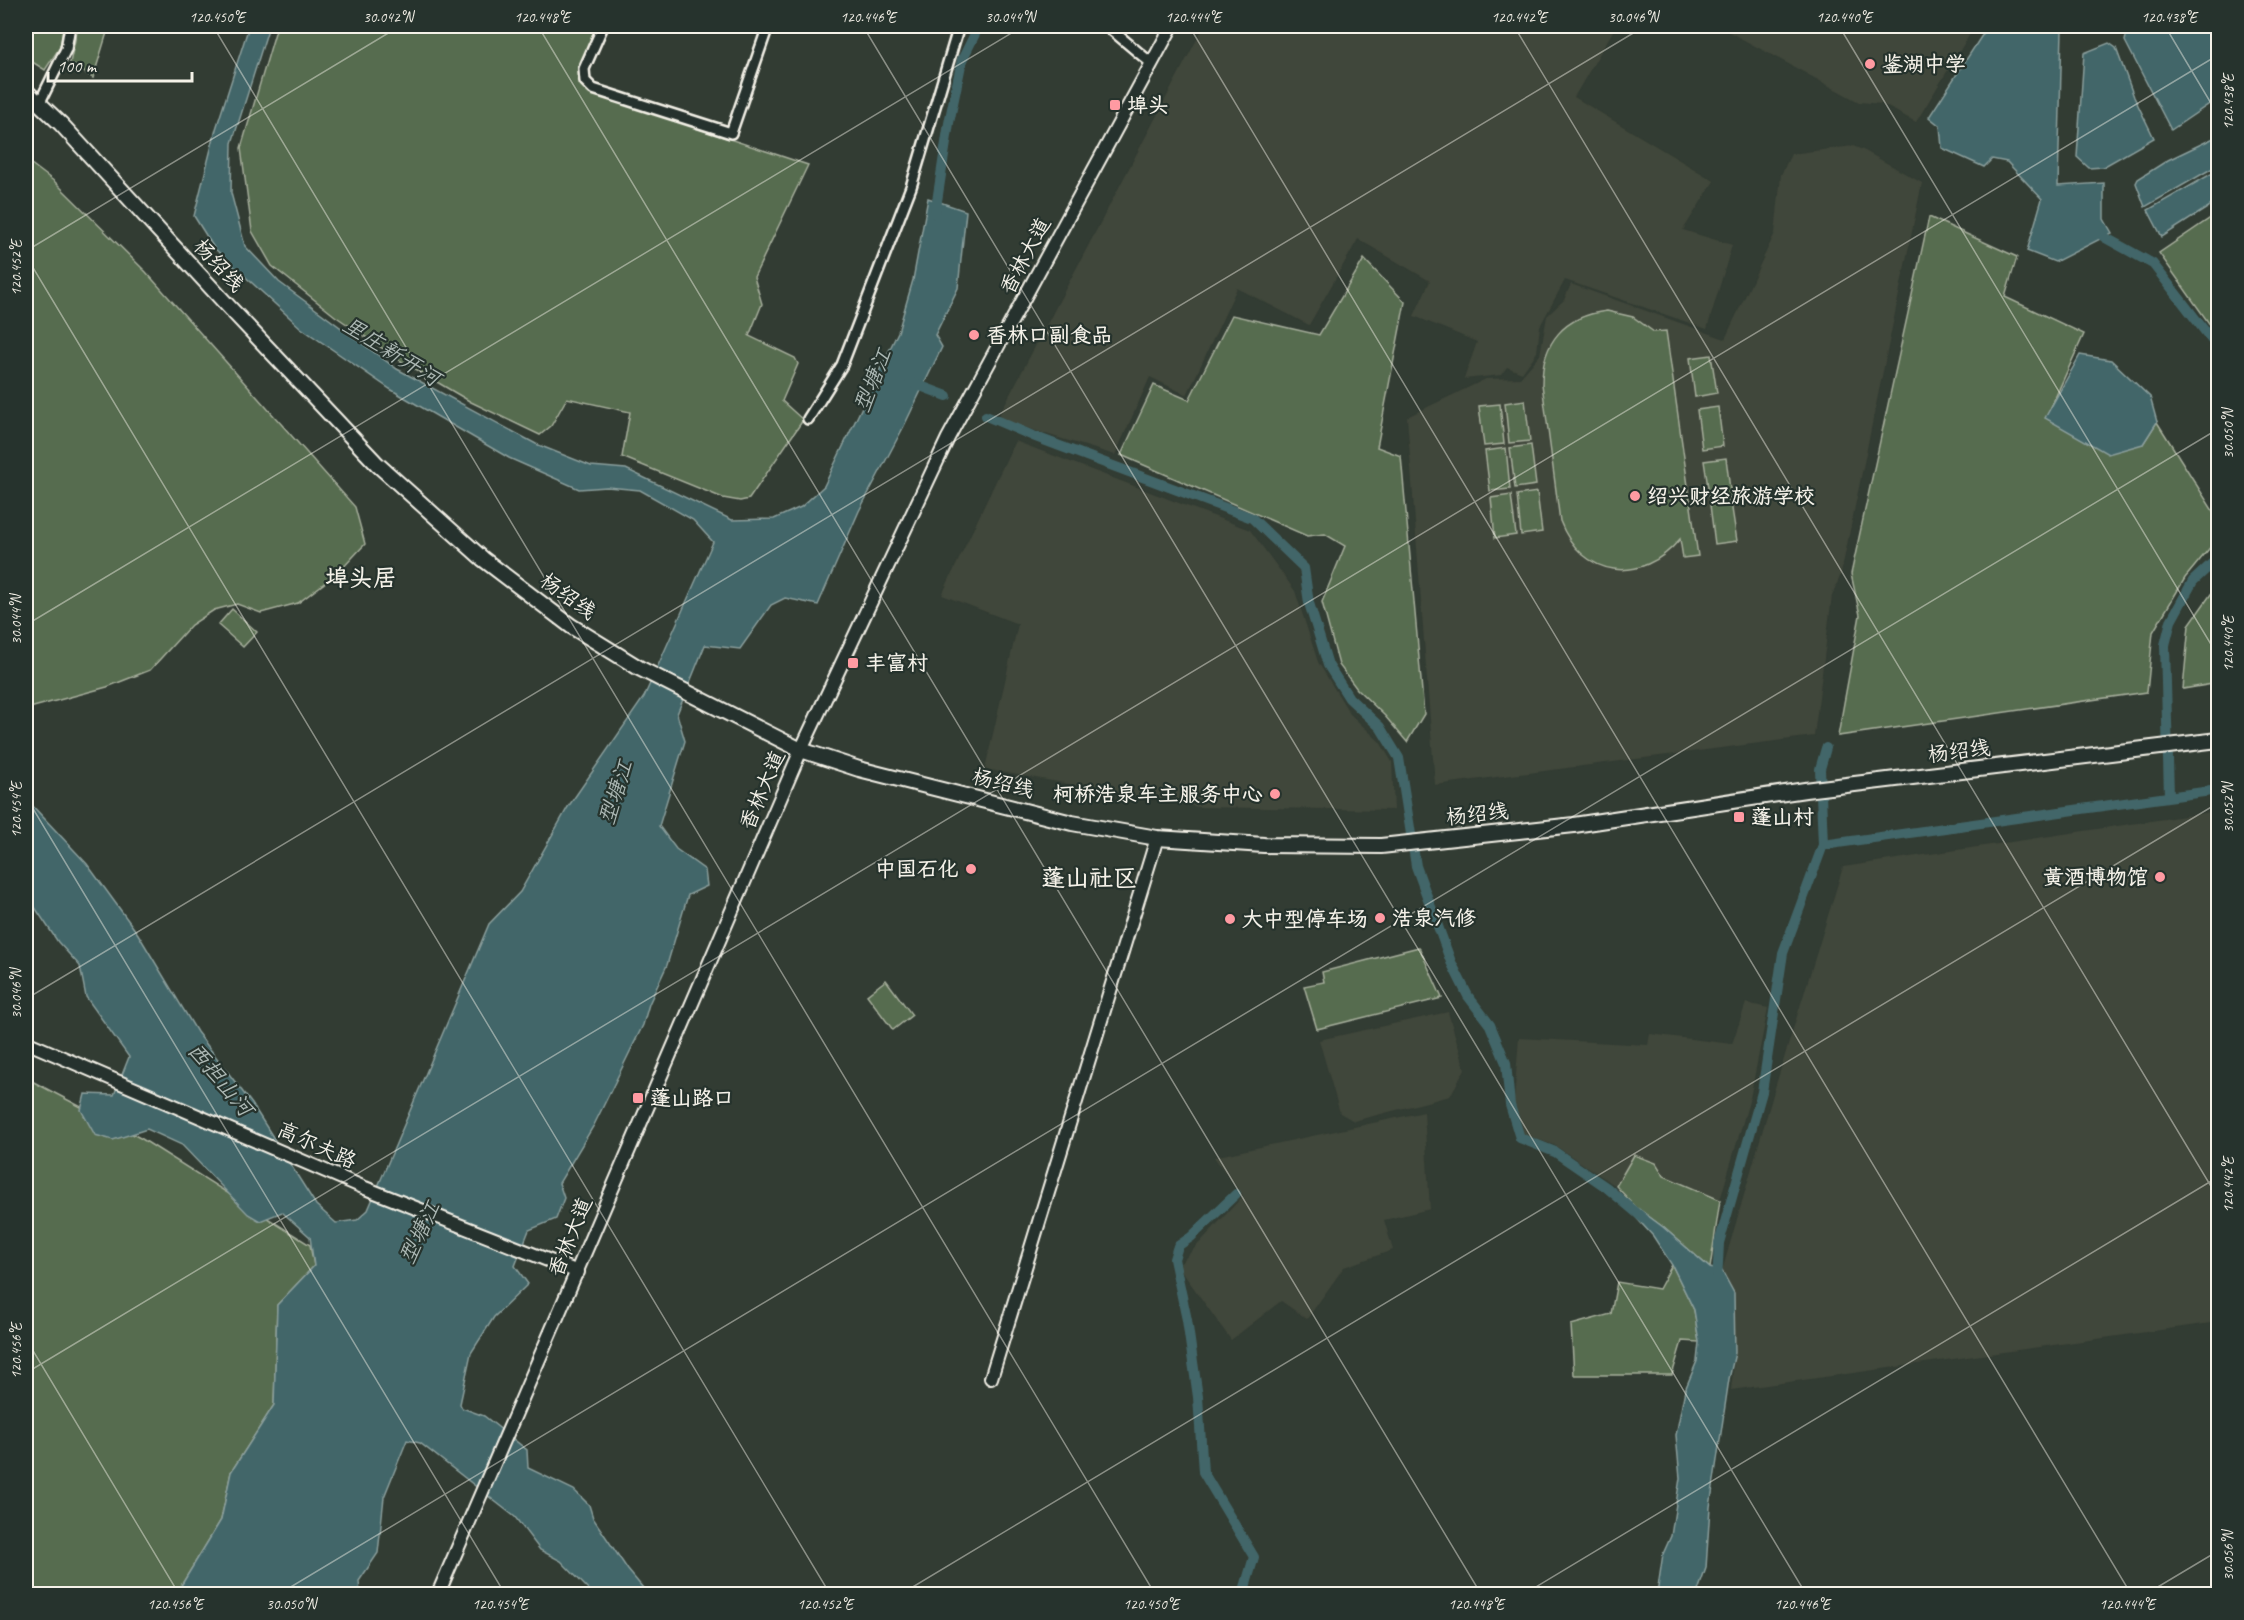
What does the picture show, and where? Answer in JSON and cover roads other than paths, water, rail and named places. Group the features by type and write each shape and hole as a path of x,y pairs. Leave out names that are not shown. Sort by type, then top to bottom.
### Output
{"main road":[{"name":"杨绍线","path":"26,91 61,124 229,307 378,464 483,559 571,626 639,668 801,750 859,769 1072,823 1157,838 1264,845 1381,846 1574,825 1804,790 2218,741"}],"street":[{"path":"39,104 66,49 70,26"},
{"path":"603,26 584,69 585,81 594,89 731,133 768,26"},
{"path":"808,419 842,365 911,187 959,26"},
{"path":"1107,26 1151,63"},
{"name":"香林大道","path":"438,1594 801,750 948,438 1172,26"},
{"path":"991,1378 1157,838"},
{"name":"高尔夫路","path":"26,1042 365,1188 578,1272"}],"water":[{"name":"西担山河","path":"249,26 269,26 232,143 231,193 245,246 279,282 397,369 536,444 591,466 626,469 732,520 774,519 801,507 824,486 898,332 913,280 928,198 966,211 958,288 935,335 942,347 859,511 818,605 785,598 771,605 740,649 705,645 677,714 685,741 659,826 676,849 705,870 707,886 688,895 667,965 649,1004 643,1025 594,1125 559,1183 564,1198 556,1219 529,1230 515,1266 528,1284 494,1317 471,1353 460,1404 462,1408 484,1416 527,1450 528,1468 574,1490 589,1505 593,1518 628,1570 648,1594 593,1594 561,1561 540,1550 515,1517 420,1443 407,1440 384,1497 378,1553 359,1581 360,1594 176,1594 221,1520 231,1472 274,1405 277,1305 314,1266 310,1237 282,1212 260,1221 248,1214 182,1145 147,1129 113,1140 95,1135 81,1110 85,1094 114,1095 129,1057 86,997 80,966 58,942 26,894 26,799 87,864 138,934 197,1032 252,1104 316,1205 336,1223 357,1220 368,1210 489,924 520,892 568,807 644,697 713,542 693,520 640,490 607,487 579,489 509,458 390,389 301,328 214,248 194,216 216,129"},
{"path":"1988,26 2030,26 2062,30 2058,186 2104,183 2104,219 2112,233 2055,262 2027,251 2042,199 2007,162 1992,159 1984,167 1942,148 1940,126 1929,117"},
{"path":"2143,26 2215,26 2218,33 2218,98 2171,130 2125,41 2127,32"},
{"path":"2109,43 2116,48 2134,97 2154,138 2103,167 2089,168 2077,157 2084,53"},
{"path":"2218,136 2218,165 2145,207 2136,183 2138,179 2168,160"},
{"path":"2218,170 2218,201 2162,237 2148,210"},
{"path":"2080,355 2111,360 2150,397 2157,422 2143,444 2108,454 2045,418"},
{"path":"1636,1207 1710,1268 1722,1271 1734,1293 1735,1353 1710,1507 1706,1568 1697,1594 1657,1594 1663,1554 1671,1536 1680,1478 1676,1435 1685,1390 1697,1361 1699,1342 1694,1310 1672,1265 1653,1236 1631,1212"}],"waterway":[{"name":"型塘江","path":"935,214 949,123 962,60 979,26"},
{"path":"2093,228 2104,237 2153,264 2218,348"},
{"path":"910,382 947,396"},
{"path":"986,416 1033,436 1252,518 1304,568 1309,603 1328,665 1349,698 1380,727 1399,758 1416,866 1451,962 1468,996 1490,1025 1506,1063 1510,1105 1520,1138 1555,1152 1606,1187 1644,1219"},
{"path":"2169,796 2165,645 2171,621 2193,581 2218,558"},
{"path":"1823,845 1820,769 1826,748"},
{"path":"1717,1283 1719,1243 1762,1092 1783,953 1823,845 2218,790"},
{"path":"1236,1194 1191,1237 1178,1246 1174,1259 1187,1320 1198,1397 1203,1472 1254,1557 1243,1594"}],"place":[{"name":"鉴湖中学","path":"1870,64"},
{"name":"埠头","path":"1115,105"},
{"name":"香林口副食品","path":"974,335"},
{"name":"绍兴财经旅游学校","path":"1635,496"},
{"name":"丰富村","path":"853,663"},
{"name":"柯桥浩泉车主服务中心","path":"1275,794"},
{"name":"蓬山村","path":"1739,817"},
{"name":"中国石化","path":"971,869"},
{"name":"黄酒博物馆","path":"2160,877"},
{"name":"浩泉汽修","path":"1380,918"},
{"name":"大中型停车场","path":"1230,919"},
{"name":"蓬山路口","path":"638,1098"}],"district":[{"name":"埠头居","path":"361,578"},
{"name":"蓬山社区","path":"1089,878"}],"water label":[{"name":"里庄新开河","path":"392,351"}]}
